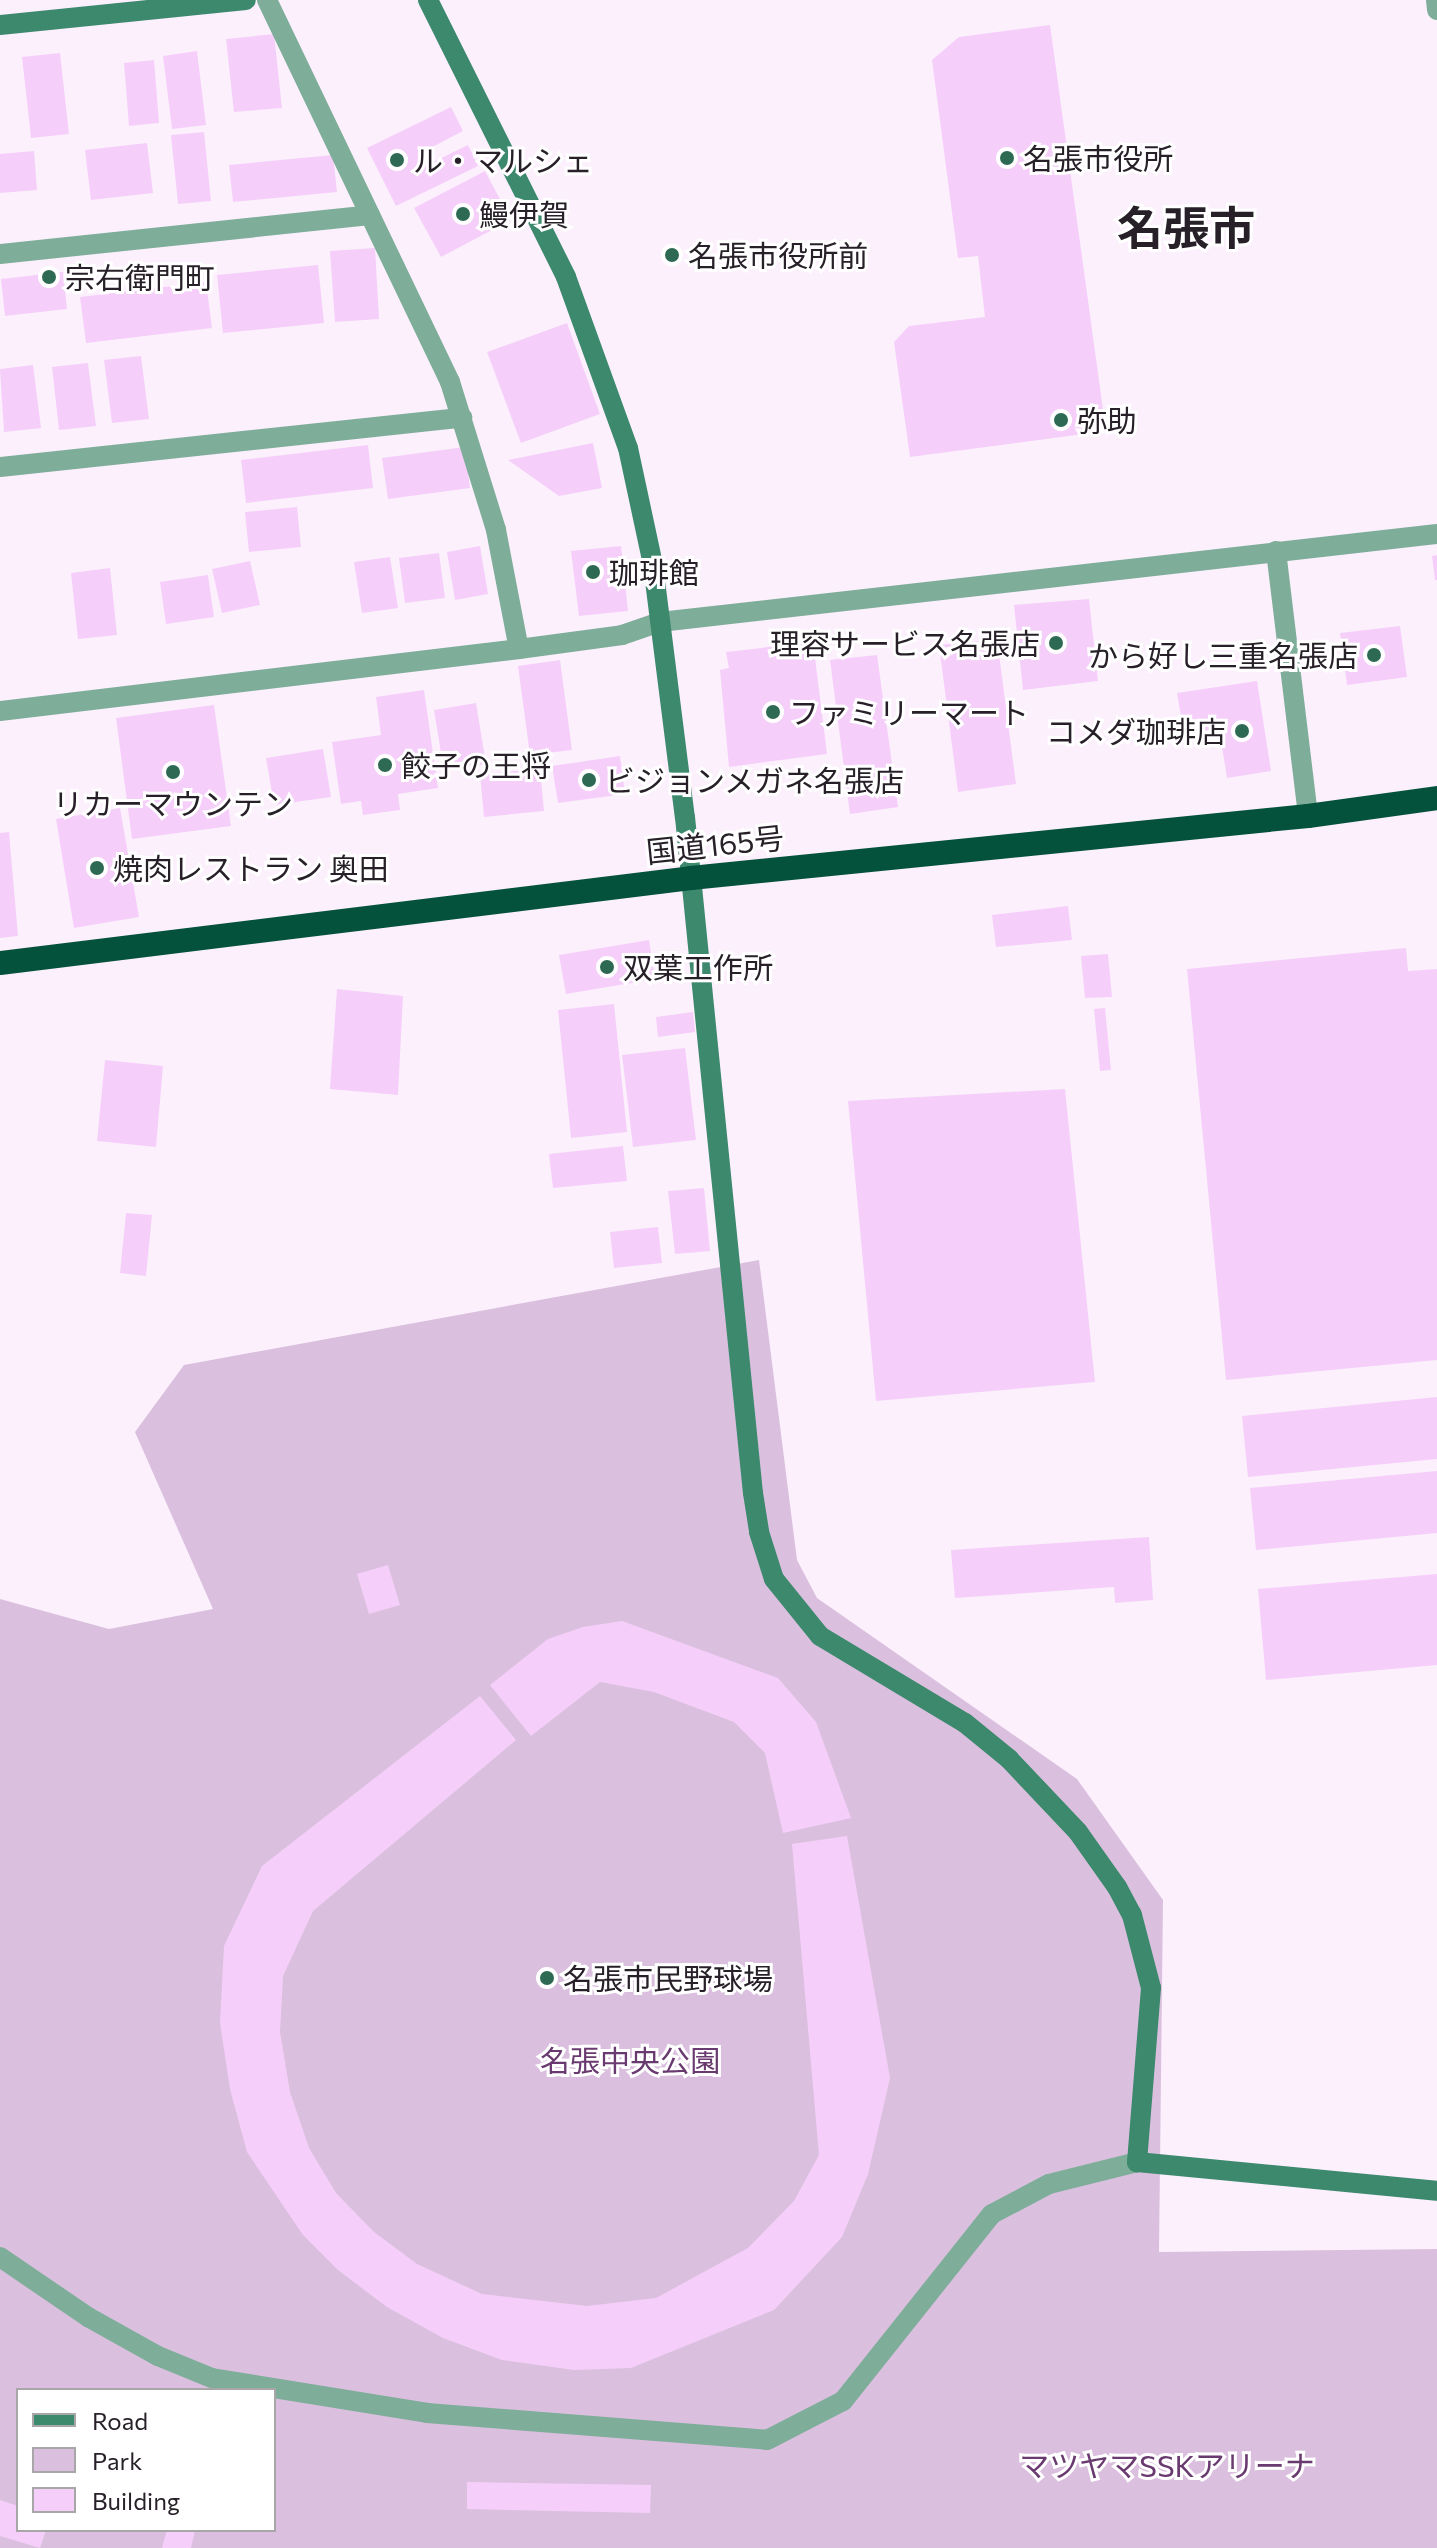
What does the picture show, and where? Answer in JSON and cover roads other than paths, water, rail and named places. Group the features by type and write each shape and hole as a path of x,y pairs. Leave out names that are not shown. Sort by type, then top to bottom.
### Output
{"highway":[{"name":"国道165号","path":"0,963 691,878 1308,816 1437,798"}],"street":[{"path":"0,25 246,0"},
{"path":"267,0 370,215 462,418 496,530 519,649"},
{"path":"428,0 535,210 605,379 628,448 660,622 691,878 753,1493 765,1555 774,1579 820,1636 965,1723 1009,1759 1078,1832 1117,1887 1132,1915 1151,1988 1137,2162"},
{"path":"1436,0 1437,10"},
{"path":"0,254 370,215"},
{"path":"0,467 462,418"},
{"path":"0,711 519,649 622,635 660,622 1437,534"},
{"path":"1276,551 1308,816"},
{"path":"276,2388 427,2413 767,2440 843,2401 992,2214 1049,2184 1137,2162 1437,2191"},
{"path":"0,2257 88,2317 158,2356 212,2378 273,2388"}],"place":[{"name":"名張市役所","path":"1007,158"},
{"name":"ル・マルシェ","path":"397,160"},
{"name":"鰻伊賀","path":"463,214"},
{"name":"名張市役所前","path":"672,255"},
{"name":"宗右衛門町","path":"49,277"},
{"name":"弥助","path":"1061,420"},
{"name":"珈琲館","path":"593,572"},
{"name":"理容サービス名張店","path":"1056,643"},
{"name":"から好し三重名張店","path":"1374,655"},
{"name":"ファミリーマート","path":"773,712"},
{"name":"コメダ珈琲店","path":"1242,731"},
{"name":"餃子の王将","path":"385,765"},
{"name":"リカーマウンテン","path":"173,772"},
{"name":"ビジョンメガネ名張店","path":"589,780"},
{"name":"焼肉レストラン 奥田","path":"97,868"},
{"name":"双葉工作所","path":"607,967"},
{"name":"名張市民野球場","path":"547,1978"}],"district":[{"name":"名張市","path":"1186,226"}],"park label":[{"name":"名張中央公園","path":"630,2060"},
{"name":"マツヤマSSKアリーナ","path":"1167,2465"}]}
